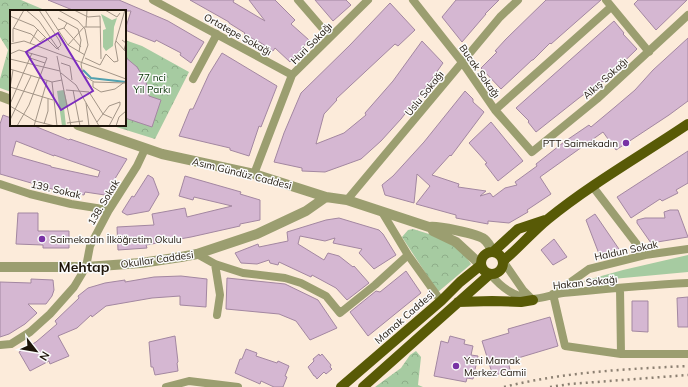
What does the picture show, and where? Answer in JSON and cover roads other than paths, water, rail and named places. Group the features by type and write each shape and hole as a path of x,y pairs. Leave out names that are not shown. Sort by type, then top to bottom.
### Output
{"main road":[{"path":"503,261 517,250 547,220 593,187 688,124"},
{"path":"493,252 518,229 547,220"},
{"path":"493,252 500,254 503,261 502,268 497,273 490,274 484,272 481,265 486,253 493,252"},
{"name":"Mamak Caddesi","path":"341,387 481,265"},
{"path":"363,387 490,274"},
{"path":"458,302 492,301 508,303 533,300"}],"street":[{"name":"Ortatepe Sokağı","path":"153,0 292,75"},
{"path":"298,0 330,37"},
{"name":"Huri Sokağı","path":"254,174 292,75 368,0"},
{"name":"Bucak Sokağı","path":"413,0 462,62 495,110 532,152"},
{"name":"Uslu Sokağı","path":"347,200 399,140 500,17 518,0"},
{"path":"606,0 649,52"},
{"path":"495,110 611,7"},
{"name":"Alkış Sokağı","path":"532,152 597,100 688,15"},
{"path":"193,79 217,34"},
{"path":"0,96 10,100"},
{"name":"Asım Gündüz Caddesi","path":"81,126 145,149 254,174 326,197 347,200 428,227 434,232 456,242 481,265"},
{"name":"138. Sokak","path":"86,268 90,246 109,210 137,166 145,149"},
{"name":"139. Sokak","path":"0,184 30,194 71,204 109,210"},
{"path":"593,187 645,256"},
{"name":"Okullar Caddesi","path":"0,267 86,268 180,258 197,254 257,234 306,211 326,197"},
{"path":"382,212 408,255 441,301"},
{"name":"Asım Gündüz Caddesi","path":"428,227 436,226 472,234 484,239 493,252"},
{"name":"Haldun Sokak","path":"553,294 589,269 645,256 688,249"},
{"path":"197,254 214,264 243,272 285,278 301,283 326,296 340,313 375,285 408,255"},
{"path":"503,261 523,290 533,300"},
{"path":"214,264 220,295 217,314"},
{"path":"0,345 10,344 30,332 50,314 74,287 86,268"},
{"path":"490,274 500,285 510,292 533,300"},
{"name":"Hakan Sokağı","path":"533,300 553,294 660,284 688,284"},
{"path":"620,288 621,354"},
{"path":"553,294 565,346 621,354 688,354"},
{"path":"166,387 189,381 238,387"}],"railway":[{"path":"504,387 572,375 618,370 688,366"},
{"path":"550,387 570,384 688,375"}],"place":[{"name":"PTT Saimekadın","path":"626,143"},
{"name":"Saimekadın İlköğretim Okulu","path":"42,239"},
{"name":"Yeni Mamak Merkez Camii","path":"456,366"}],"district":[{"name":"Mehtap","path":"84,267"}],"park label":[{"name":"77 nci Yil Parkı","path":"152,82"}]}
